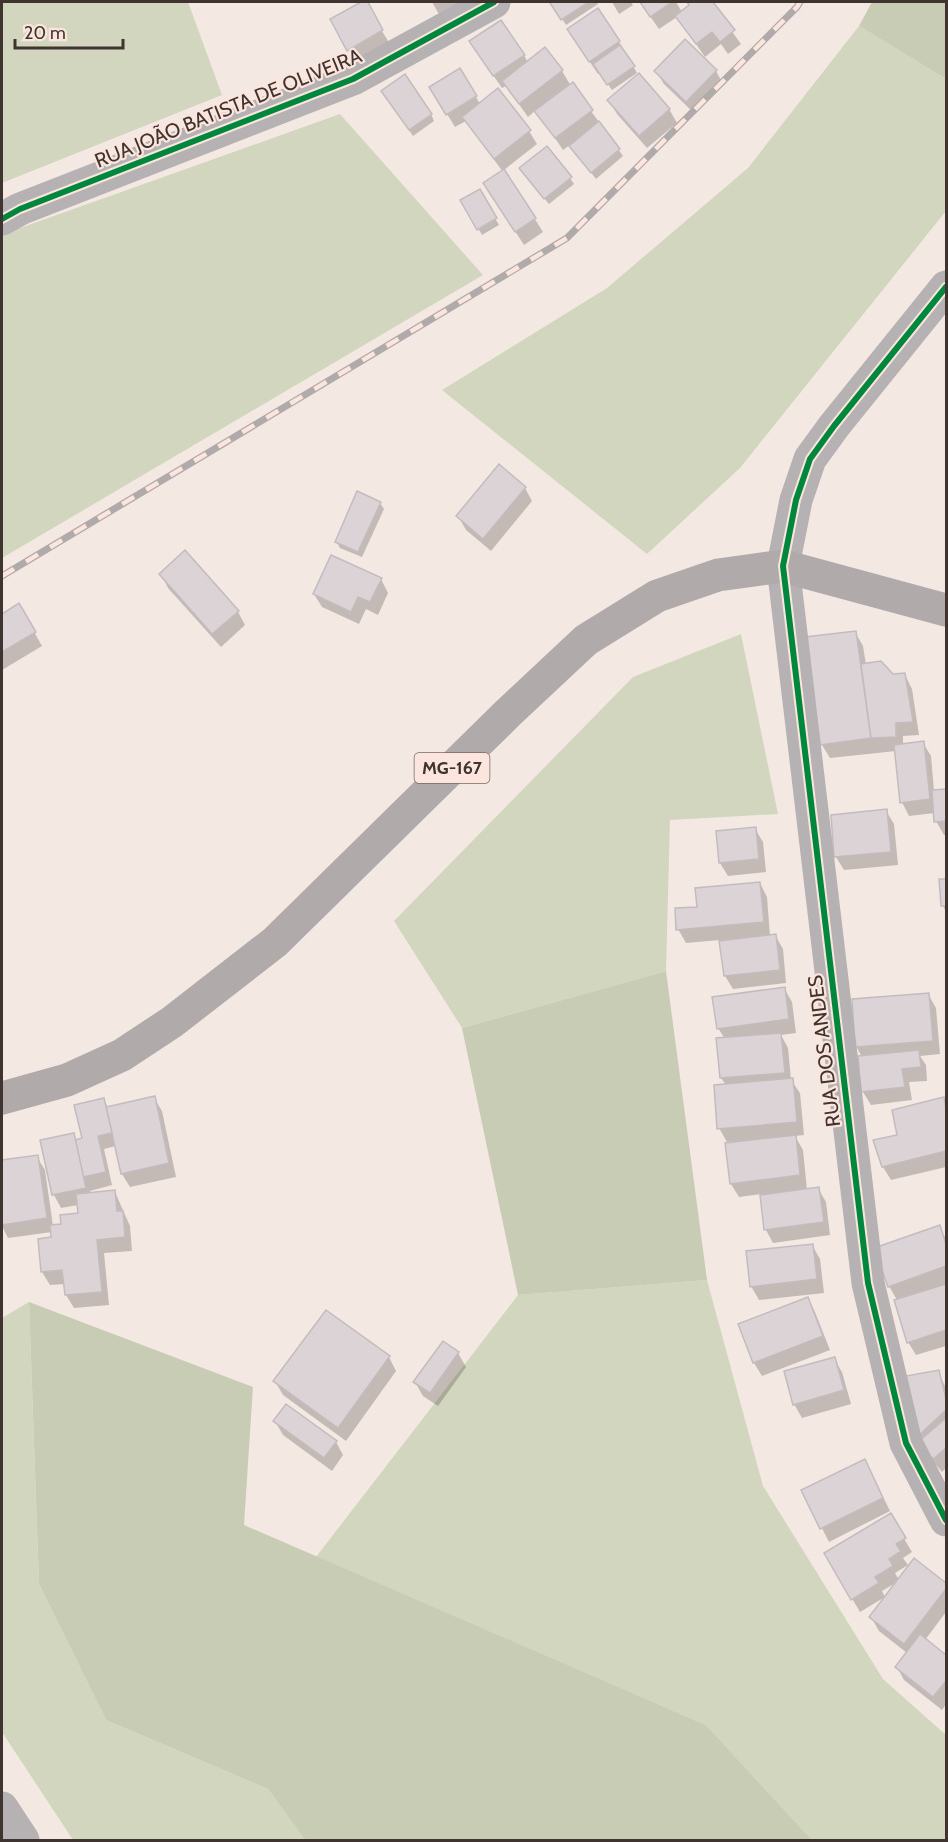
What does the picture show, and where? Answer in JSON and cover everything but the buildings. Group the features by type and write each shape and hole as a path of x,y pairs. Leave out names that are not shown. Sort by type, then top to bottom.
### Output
{"main road":[{"name":"MG-167","path":"2,1098 67,1080 122,1054 172,1022 275,942 508,713 586,640 657,596 718,574 783,566 946,610"}],"street":[{"name":"RUA JOÃO BATISTA DE OLIVEIRA","path":"2,219 20,209 353,79 494,2"},
{"name":"RUA DOS ANDES","path":"946,287 810,459 796,500 783,566 868,1283 906,1443 946,1520"},
{"path":"2,1808 23,1840"}],"green space":[{"path":"2,2 188,2 222,95 2,183"},
{"path":"872,2 946,2 946,79 859,26"},
{"path":"859,26 946,79 946,211 740,468 647,554 442,390 607,288 748,168"},
{"path":"340,114 483,275 2,558 2,237 9,232"},
{"path":"741,634 778,814 670,820 666,971 462,1028 394,921 633,677"},
{"path":"666,971 707,1280 518,1295 462,1028"},
{"path":"707,1280 763,1486 883,1679 946,1735 946,1840 812,1840 706,1725 316,1557 518,1295"},
{"path":"29,1302 39,1584 106,1720 268,1789 305,1840 73,1840 2,1732 2,1318"},
{"path":"29,1302 253,1387 244,1525 706,1725 812,1840 305,1840 268,1789 106,1720 39,1584"}],"railway":[{"path":"2,576 567,238 800,2"}],"cycle path":[{"path":"2,219 20,209 353,79 494,2"},
{"path":"946,287 810,459 796,500 783,566 868,1283 906,1443 946,1520"}]}
